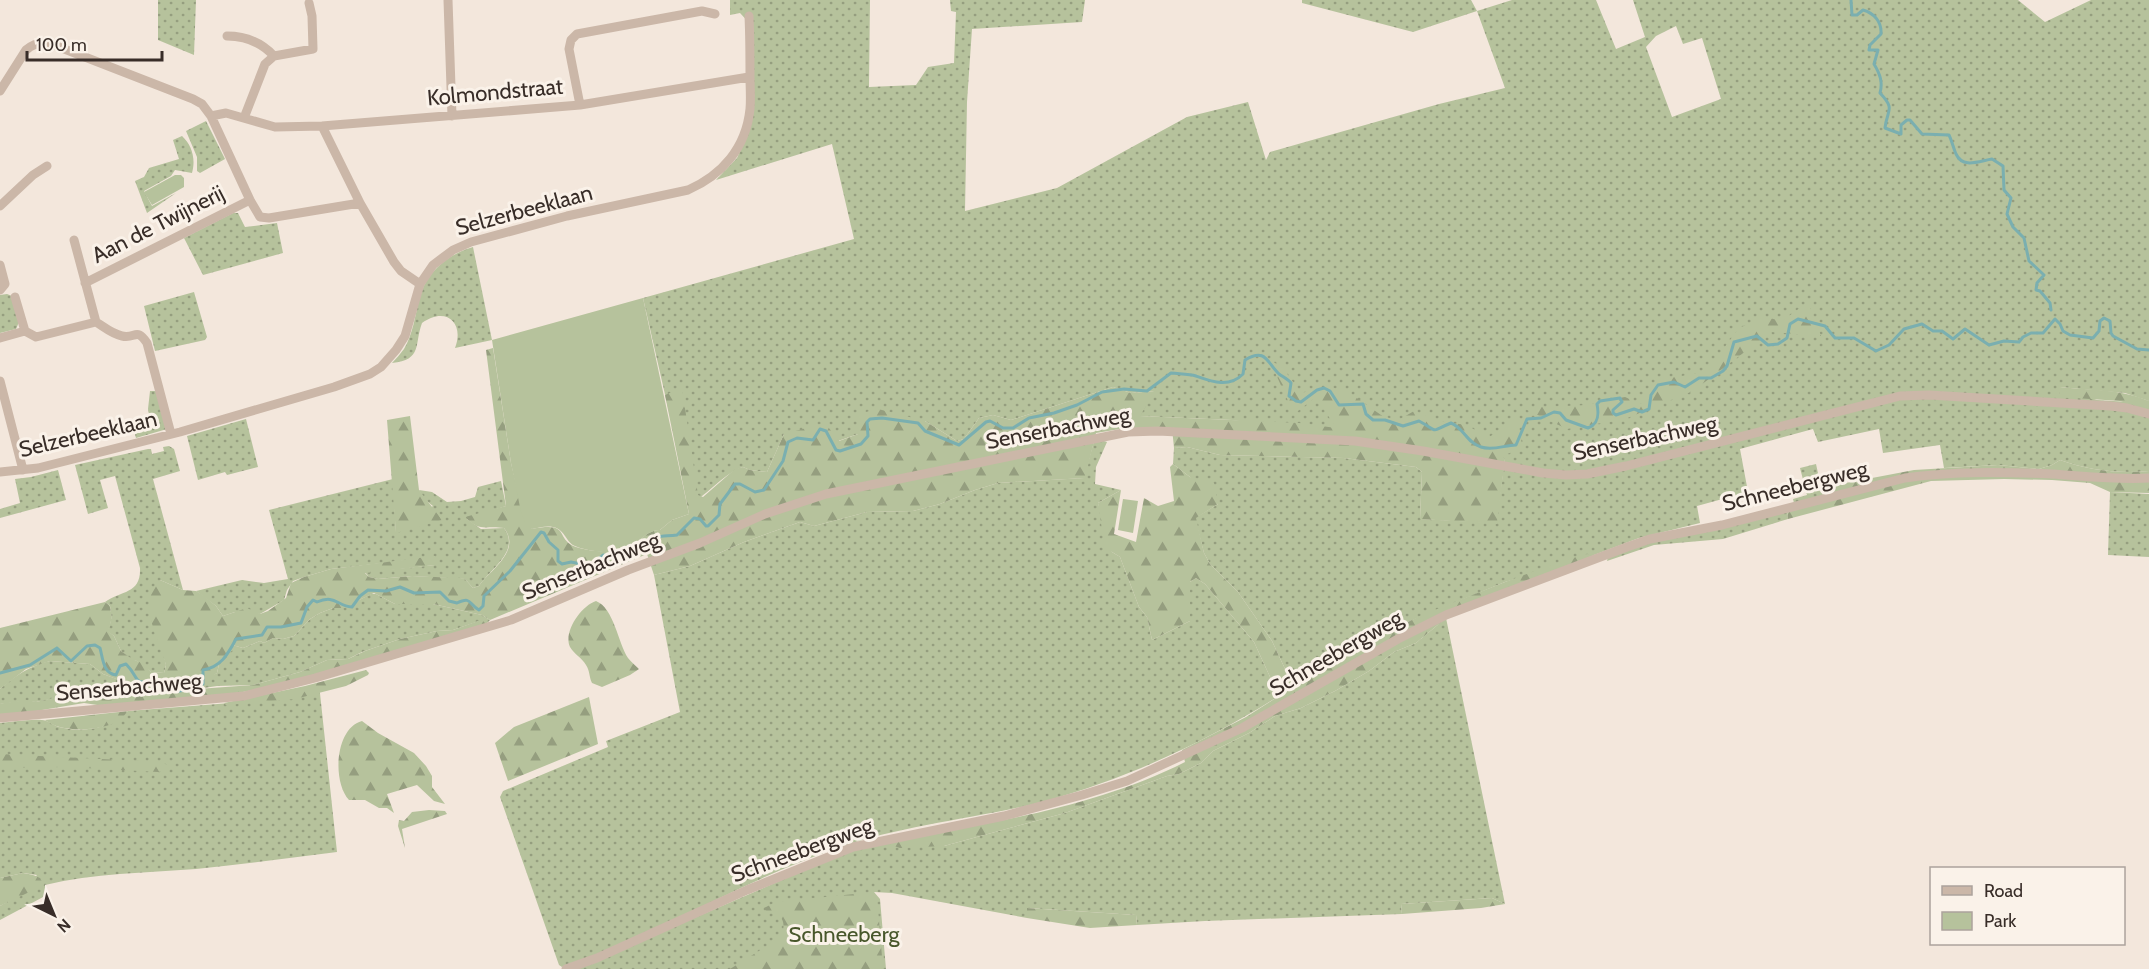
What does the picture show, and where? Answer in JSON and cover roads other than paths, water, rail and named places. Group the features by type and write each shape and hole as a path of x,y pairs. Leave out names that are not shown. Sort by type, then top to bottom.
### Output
{"street":[{"path":"448,0 452,116"},
{"path":"244,118 265,64 274,56 313,49 312,16 309,3"},
{"path":"580,105 570,49 571,39 577,34 702,11 715,14"},
{"name":"Selzerbeeklaan","path":"0,472 38,468 171,434 334,387 370,374 381,367 402,342 420,284 433,265 444,255 471,242 567,216 688,190 702,184 726,165 742,142 750,112 749,16"},
{"path":"227,36 242,36 267,48 274,56"},
{"path":"1,90 26,50 35,44 46,42 202,104 211,116 256,213 264,218 360,202"},
{"name":"Kolmondstraat","path":"211,116 226,112 275,127 322,126 580,105 750,77"},
{"path":"322,126 360,202 394,262 401,271 420,284"},
{"path":"0,206 33,175 47,166"},
{"name":"Aan de Twijnerij","path":"85,283 250,200"},
{"path":"74,240 96,322"},
{"path":"0,265 5,284 0,290"},
{"path":"15,297 25,331"},
{"path":"0,338 25,331 36,337 96,322 120,335 128,336 136,333 142,335 147,343 171,434"},
{"path":"0,381 23,470"},
{"name":"Senserbachweg","path":"0,718 199,701 243,696 276,689 511,620 628,570 801,501 1128,432 1158,431 1355,441 1566,475 1587,474 1626,466 1900,396 1929,395 2111,406 2149,414"},
{"name":"Schneebergweg","path":"566,969 597,958 747,890 853,847 1004,816 1127,781 1242,728 1398,639 1446,615 1650,539 1722,525 1905,478 1927,475 2012,473 2149,478"}],"waterway":[{"path":"1851,0 1852,15 1857,15 1863,10 1867,11 1874,16 1880,26 1881,34 1870,45 1869,50 1878,50 1874,64 1880,78 1880,93 1889,107 1885,128 1901,134 1901,125 1910,120 1922,134 1949,135 1959,159 1967,163 1992,159 2003,166 2004,190 2011,198 2007,214 2013,227 2024,238 2029,261 2044,275 2037,283 2036,290 2040,291 2050,303 2051,310"},
{"path":"0,673 30,665 57,648 71,661 87,646 95,645 100,648 104,665 112,674 116,675 120,666 126,664 140,682 157,680 162,686 172,691 184,690 203,684 203,670 219,663 227,655 236,639 262,635 267,627 301,623 307,607 313,600 317,602 328,599 352,607 368,590 386,591 400,587 414,593 440,592 449,601 457,603 465,600 479,610 483,606 484,596 510,571 541,532 558,550 558,561 562,564 571,562 591,566 603,555 620,558 641,548 647,548 656,538 677,535 694,518 700,519 708,526 719,515 720,504 735,484 740,484 755,492 764,490 783,461 788,442 797,438 813,440 820,429 826,431 836,450 840,451 861,444 868,436 867,422 870,419 882,418 918,423 925,431 959,445 986,422 990,421 1003,428 1013,428 1029,418 1077,405 1102,392 1124,389 1147,391 1171,373 1193,375 1221,382 1232,381 1243,374 1245,360 1257,355 1265,358 1279,374 1291,383 1289,396 1296,401 1301,402 1317,390 1324,388 1330,391 1339,405 1363,404 1366,414 1373,420 1385,420 1403,426 1419,421 1435,430 1451,423 1476,445 1490,448 1516,445 1527,419 1541,418 1554,412 1560,413 1566,420 1588,428 1596,421 1597,404 1600,401 1620,398 1622,402 1613,410 1616,415 1634,409 1642,412 1649,409 1651,395 1658,385 1674,382 1685,387 1699,378 1711,378 1727,366 1734,342 1757,336 1768,345 1778,344 1787,338 1790,324 1798,319 1825,326 1835,338 1854,338 1876,351 1889,345 1904,329 1922,324 1933,331 1942,331 1953,339 1965,329 1989,345 2004,341 2019,342 2031,333 2043,333 2055,319 2063,331 2070,335 2093,338 2099,331 2100,321 2104,318 2110,321 2113,336 2137,349 2149,350"}],"park label":[{"name":"Schneeberg","path":"844,934"}]}
